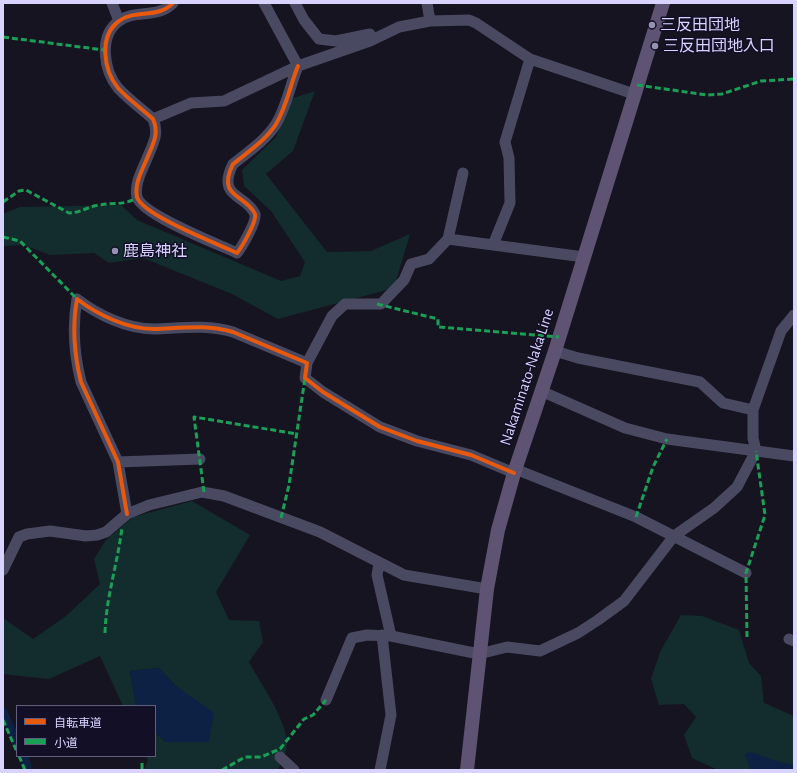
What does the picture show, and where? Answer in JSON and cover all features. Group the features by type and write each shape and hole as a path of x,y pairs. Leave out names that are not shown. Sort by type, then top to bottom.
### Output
{"main road":[{"name":"Nakaminato-Naka Line","path":"467,770 487,589 498,530 514,471 584,257 663,3"}],"street":[{"path":"112,3 119,21"},
{"path":"173,3 168,8 160,12 134,16 119,21 105,40 104,50 112,77 123,92 153,119 157,133 138,181 137,198 144,208 163,219 237,253 242,248 255,219 254,214 233,194 229,187 230,171 233,164 269,134 276,124 283,111 291,82 298,66"},
{"path":"264,3 298,66"},
{"path":"295,3 304,20 319,39 336,42 373,33 384,35"},
{"path":"427,3 430,21"},
{"path":"153,119 191,103 224,101 298,66 384,35 399,27 430,21 469,20 476,23 530,59 634,94"},
{"path":"493,245 510,203 509,158 505,142 530,59"},
{"path":"463,173 448,239 429,259 411,264 404,280 380,304 345,304 332,316 307,363 305,378 322,392 380,427 417,441 471,455 636,517 746,573"},
{"path":"448,239 584,257"},
{"path":"127,514 118,462 81,382 78,371 74,323 78,299 100,314 130,325 153,329 175,327 222,328 307,363"},
{"path":"326,700 352,638 367,635 386,636 479,654 507,647 540,651 578,633 624,601 674,536 714,508 737,487 756,451 753,410 781,331 794,317"},
{"path":"554,351 578,358 700,382 723,403 753,410"},
{"path":"541,391 625,428 667,439 794,456"},
{"path":"118,462 200,459"},
{"path":"3,570 19,537 27,534 50,531 86,536 97,535 106,532 127,514 149,505 188,494 202,492 213,494 320,532 344,543 379,564 404,575 487,589"},
{"path":"379,564 377,575 386,636 391,715 380,770"},
{"path":"280,757 294,770"}],"green space":[{"path":"315,91 293,151 266,174 327,252 371,251 410,234 394,288 278,319 232,294 143,258 109,263 94,253 50,255 23,245 3,246 3,214 20,207 121,205 137,220 281,281 300,276 305,262 271,211 244,186 242,170 276,137 293,98"},
{"path":"192,501 250,535 216,592 229,620 259,621 263,642 249,662 277,711 285,731 287,748 283,760 277,770 144,770 148,760 146,757 156,757 156,733 165,742 175,685 159,668 130,671 136,705 123,705 100,656 49,679 3,674 3,618 33,639 66,616 100,584 94,559 106,540 133,517"},
{"path":"681,615 702,616 739,630 749,663 761,676 764,703 794,716 794,770 718,770 692,758 684,735 696,717 684,704 659,705 651,679 660,652"}],"water":[{"path":"159,668 175,685 214,713 209,742 165,742 156,733 156,705 136,705 130,671"},
{"path":"750,752 794,765 794,770 750,770 745,754"}],"waterway":[{"path":"3,712 16,741"},
{"path":"23,757 29,770"}],"marked path":[{"path":"3,37 104,50"},
{"path":"637,85 707,95 722,94 761,81 794,79"},
{"path":"3,202 19,191 26,190 69,213 106,204 127,202 137,198"},
{"path":"3,237 20,241 77,299"},
{"path":"377,304 438,319 438,327 559,337"},
{"path":"281,518 289,485 305,378"},
{"path":"204,492 194,417 297,434"},
{"path":"636,517 653,467 667,439"},
{"path":"747,637 746,573 765,515 756,451"},
{"path":"105,633 110,593 122,527"},
{"path":"222,770 245,757 261,757 280,749 304,719 313,715 326,700"},
{"path":"3,720 16,750"},
{"path":"19,757 25,770"},
{"path":"142,763 142,770"}],"cycle path":[{"path":"173,3 160,11 132,15 119,21 112,27 108,35 105,54 109,72 113,81 118,88 153,119 155,124 155,138 138,181 136,192 137,197 142,204 166,220 237,253 252,228 255,214 251,208 230,189 228,183 229,175 233,164 262,141 276,124 283,110 298,66"},
{"path":"127,514 118,462 81,382 74,340 75,309 77,299 103,316 134,327 154,329 204,327 233,332 307,363 305,378 323,392 380,427 417,441 471,455 514,473"}],"place":[{"name":"三反田団地","path":"652,25"},
{"name":"三反田団地入口","path":"655,46"},
{"name":"鹿島神社","path":"115,251"}]}
